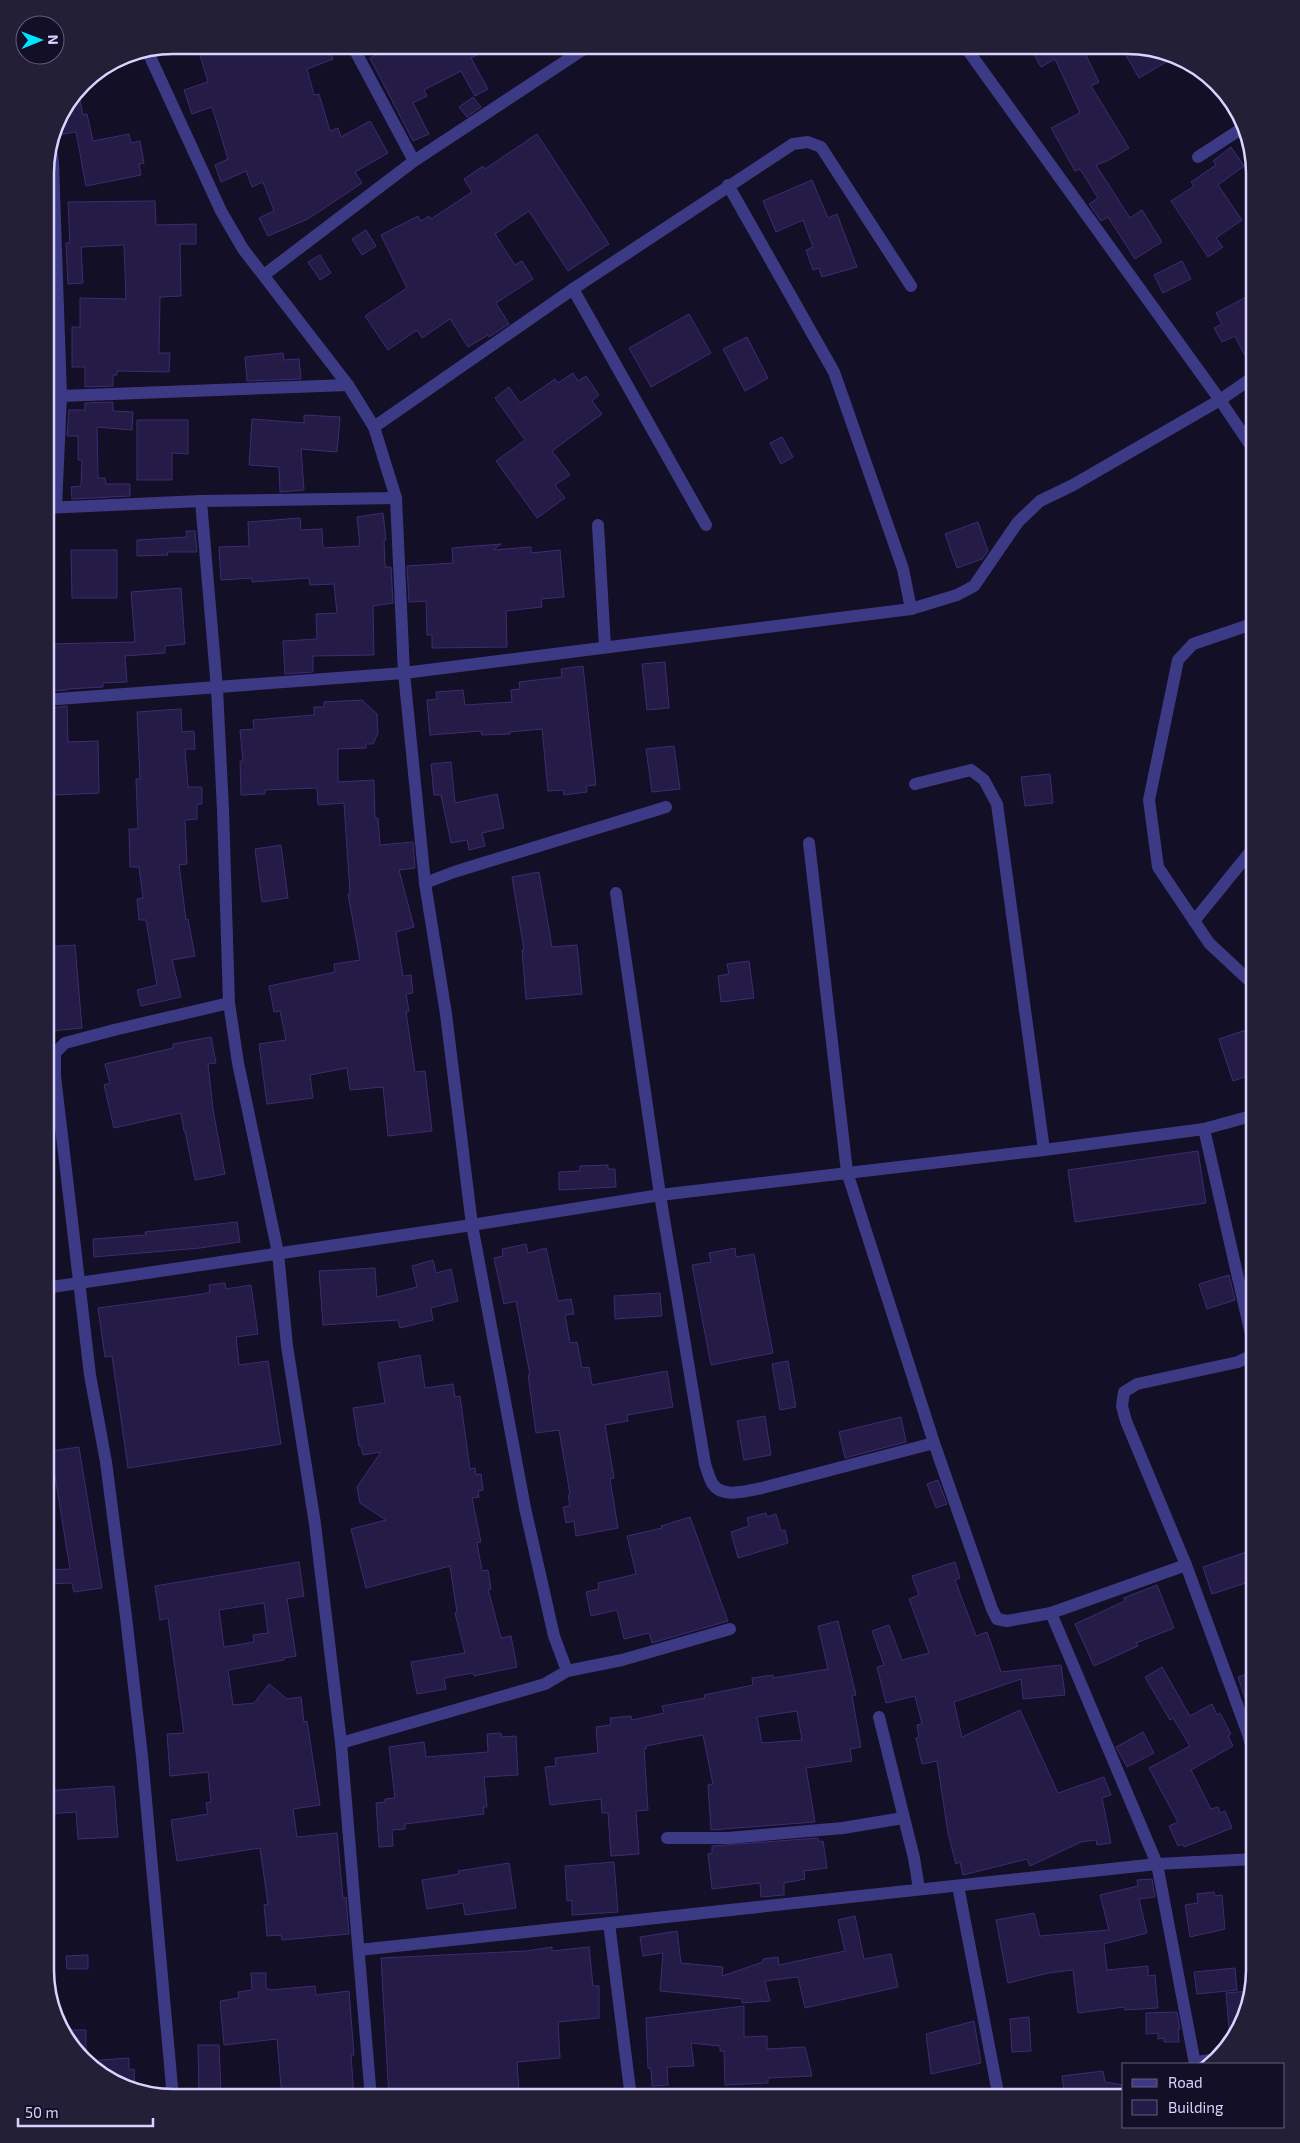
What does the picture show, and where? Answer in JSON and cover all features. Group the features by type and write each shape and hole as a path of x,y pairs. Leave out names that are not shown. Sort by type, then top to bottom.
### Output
{"street":[{"path":"357,54 414,161"},
{"path":"264,275 414,161 576,54"},
{"path":"970,54 1246,439"},
{"path":"151,56 221,211 242,249 348,386 374,427 396,498 404,673 425,883 446,1014 472,1225 525,1508 554,1636 567,1671"},
{"path":"1198,157 1238,131"},
{"path":"374,427 728,185 793,144 808,142 821,147 910,286"},
{"path":"728,185 834,372 903,569 910,608"},
{"path":"54,193 61,396 54,467"},
{"path":"573,290 706,525"},
{"path":"54,699 216,689 404,673 910,608 957,596 974,586 1018,522 1040,501 1073,485 1220,400 1246,382"},
{"path":"61,396 348,386"},
{"path":"54,507 105,507 201,501 396,498"},
{"path":"201,501 216,689 223,810 230,1003 238,1063 278,1253 287,1346 315,1524 342,1743 370,2089"},
{"path":"598,525 605,647"},
{"path":"1246,626 1193,644 1178,660 1149,800 1158,867 1209,944 1246,978"},
{"path":"915,784 971,770 984,780 997,804 1044,1150"},
{"path":"425,883 454,872 666,806"},
{"path":"809,843 848,1172 934,1443 997,1619 1007,1621 1051,1613 1186,1565"},
{"path":"1194,921 1246,857"},
{"path":"616,893 660,1194 705,1464 713,1484 724,1492 762,1488 934,1443"},
{"path":"172,2089 142,1756 130,1647 106,1462 90,1375 55,1076 55,1053 65,1043 230,1003"},
{"path":"54,1286 80,1282 99,1282 660,1194 1044,1150 1204,1129 1246,1117"},
{"path":"1204,1129 1246,1313"},
{"path":"1246,1357 1228,1364 1137,1384 1124,1392 1122,1406 1126,1421 1186,1565 1246,1718"},
{"path":"1051,1613 1157,1864 1195,2063"},
{"path":"342,1743 545,1684 567,1671 622,1660 730,1629"},
{"path":"879,1717 914,1858 919,1889"},
{"path":"667,1838 728,1838 842,1828 903,1818"},
{"path":"359,1950 1157,1864 1246,1859"},
{"path":"958,1886 997,2089"},
{"path":"608,1922 630,2089"}],"building":[{"path":"200,54 331,54 333,59 307,69 314,95 319,94 330,131 338,128 341,137 370,121 388,153 355,172 362,183 308,219 268,236 259,218 274,211 263,182 252,187 246,171 221,182 215,165 228,159 212,107 192,114 184,90 208,82"},
{"path":"379,54 479,54 471,58 488,89 475,96 461,71 424,90 427,96 413,103 429,134 413,141 370,58"},
{"path":"1034,54 1085,54 1099,82 1091,86 1129,148 1096,165 1130,218 1142,210 1162,242 1135,259 1108,217 1101,221 1089,204 1098,198 1080,169 1075,171 1051,128 1080,113 1055,59 1041,67"},
{"path":"1125,54 1150,56 1168,61 1139,78"},
{"path":"473,97 481,107 467,117 459,107"},
{"path":"80,99 83,115 87,114 93,141 129,134 131,143 140,141 144,163 139,164 141,175 86,186 76,132 60,135 70,113"},
{"path":"537,134 609,244 568,271 529,211 495,234 515,265 522,261 533,279 496,303 509,324 489,337 488,335 468,347 450,319 422,338 417,330 388,350 365,316 407,288 381,235 418,216 421,221 429,216 431,219 472,192 464,179 483,166 485,169"},
{"path":"1231,147 1244,166 1218,185 1242,220 1216,238 1223,247 1208,257 1171,201 1194,186 1191,182 1216,165 1213,161"},
{"path":"812,180 828,218 837,214 857,267 822,277 819,268 813,270 806,250 813,247 803,220 776,232 763,201"},
{"path":"155,201 156,225 196,224 196,244 180,244 181,296 160,297 159,353 170,353 169,372 117,371 117,375 113,375 113,386 85,387 85,367 72,367 72,327 80,327 80,298 126,299 124,245 81,247 83,283 68,284 66,243 70,243 68,202"},
{"path":"366,230 376,246 362,255 352,239"},
{"path":"320,255 331,273 320,280 308,262"},
{"path":"1182,261 1191,279 1163,293 1154,275"},
{"path":"1246,297 1246,356 1235,336 1222,342 1214,328 1222,324 1216,313"},
{"path":"689,314 711,353 651,387 629,348"},
{"path":"747,337 768,378 745,391 723,349"},
{"path":"283,353 284,360 299,359 301,379 247,381 245,357"},
{"path":"573,373 578,381 586,376 599,395 592,401 602,414 552,451 570,475 555,485 565,498 537,518 496,461 525,440 495,398 509,387 520,403 555,379 558,383"},
{"path":"113,402 113,411 133,412 132,430 97,427 98,478 105,478 106,484 130,484 130,496 72,499 71,487 81,486 82,460 78,460 78,436 67,436 69,410 85,410 85,403"},
{"path":"304,415 340,417 337,452 301,449 304,490 280,492 279,467 249,465 252,419 304,423"},
{"path":"137,420 188,420 188,454 172,453 172,480 137,480"},
{"path":"782,437 793,457 781,464 770,443"},
{"path":"383,513 386,540 384,540 385,567 391,567 393,603 373,606 374,655 313,656 313,672 285,674 283,641 317,639 316,614 337,613 334,584 310,585 309,578 252,582 252,578 221,580 219,547 249,546 248,522 300,518 301,530 322,529 323,548 360,546 357,517"},
{"path":"978,522 988,551 982,559 957,568 945,534"},
{"path":"186,531 195,531 197,552 167,552 168,555 137,556 137,540 187,537"},
{"path":"501,544 493,550 531,547 531,553 560,550 564,597 541,599 542,607 506,611 507,647 432,648 432,635 427,635 426,601 409,602 407,566 453,563 452,548"},
{"path":"71,550 117,550 117,598 72,598"},
{"path":"181,588 185,644 165,646 165,653 125,656 127,682 103,683 103,687 54,691 54,644 135,642 131,592"},
{"path":"665,662 669,708 647,710 642,664"},
{"path":"583,666 596,785 586,786 587,792 564,795 563,790 548,791 542,729 510,732 510,734 482,735 481,731 430,735 427,700 437,699 436,692 463,690 465,705 512,702 511,690 520,689 519,682 562,677 561,669"},
{"path":"362,700 377,714 378,733 373,744 366,744 366,748 338,749 338,782 374,780 375,818 378,818 380,845 413,842 415,868 399,870 414,927 396,932 403,976 411,975 413,993 406,994 409,1011 406,1012 415,1072 425,1071 432,1131 388,1136 383,1087 350,1090 347,1068 310,1075 313,1098 267,1104 259,1044 286,1040 280,1011 274,1012 269,986 335,972 334,964 360,960 348,894 350,894 344,803 318,805 317,788 265,790 265,794 241,795 240,761 243,761 240,730 254,729 253,720 314,715 314,707 324,707 324,702"},
{"path":"67,706 68,742 98,741 99,793 54,795 54,708"},
{"path":"181,709 182,732 194,731 195,749 185,749 188,787 202,787 202,804 197,804 197,819 185,820 187,864 179,865 186,920 188,919 195,956 172,960 181,997 141,1006 137,990 157,985 146,920 139,920 137,899 143,898 139,867 130,867 129,829 138,829 136,779 140,779 137,712"},
{"path":"674,746 680,789 652,792 646,749"},
{"path":"451,762 455,803 497,794 504,828 482,833 485,846 469,850 467,840 451,843 441,795 434,795 431,764"},
{"path":"1050,774 1053,803 1025,806 1021,777"},
{"path":"281,845 288,898 262,902 255,849"},
{"path":"539,872 552,947 577,945 582,994 526,999 522,950 524,950 512,877"},
{"path":"75,945 82,1028 54,1031 54,946"},
{"path":"749,961 754,998 721,1002 718,976 729,974 727,964"},
{"path":"1246,1030 1246,1076 1233,1081 1219,1039"},
{"path":"211,1037 216,1063 208,1064 213,1110 225,1174 195,1180 181,1113 114,1128 104,1085 110,1083 105,1064 173,1048 173,1044"},
{"path":"1198,1151 1206,1203 1075,1222 1068,1170"},
{"path":"608,1165 608,1169 615,1169 616,1187 559,1190 559,1172 580,1171 580,1166"},
{"path":"237,1222 240,1242 200,1248 94,1257 93,1239 146,1235 145,1232"},
{"path":"526,1244 528,1253 546,1248 558,1301 571,1299 574,1314 565,1315 570,1343 577,1342 582,1368 589,1367 592,1385 667,1371 673,1407 627,1415 628,1421 605,1425 614,1478 610,1479 618,1528 576,1536 574,1521 566,1523 563,1507 570,1506 568,1495 570,1494 559,1430 536,1433 528,1375 530,1375 516,1301 504,1304 494,1258 503,1256 502,1249"},
{"path":"735,1248 736,1257 754,1254 773,1353 711,1365 692,1265 711,1262 709,1253"},
{"path":"433,1260 436,1273 451,1269 458,1301 431,1308 433,1320 400,1328 398,1320 323,1325 319,1271 375,1268 377,1297 417,1287 412,1266"},
{"path":"1229,1275 1235,1300 1207,1309 1199,1284"},
{"path":"225,1283 226,1289 251,1285 258,1334 236,1337 239,1365 268,1361 281,1444 128,1468 112,1356 105,1357 98,1308 203,1294 210,1292 209,1285"},
{"path":"660,1293 662,1316 615,1319 614,1296"},
{"path":"420,1355 425,1388 453,1384 455,1397 460,1396 470,1469 475,1468 476,1475 481,1474 483,1490 478,1491 479,1497 472,1498 481,1542 477,1543 482,1571 488,1570 491,1589 488,1589 501,1638 511,1636 517,1667 474,1676 473,1673 444,1678 446,1689 417,1694 411,1662 465,1653 455,1613 457,1612 450,1566 366,1588 351,1529 386,1520 360,1503 357,1487 381,1452 363,1455 361,1446 359,1446 353,1408 385,1403 378,1363"},
{"path":"788,1361 796,1407 780,1410 772,1364"},
{"path":"765,1416 771,1455 744,1460 737,1421"},
{"path":"901,1417 906,1442 845,1458 839,1432"},
{"path":"79,1447 102,1588 74,1592 72,1583 54,1584 54,1570 70,1569 54,1470 54,1451"},
{"path":"938,1480 947,1504 936,1508 927,1484"},
{"path":"766,1513 767,1517 776,1514 781,1531 785,1530 788,1543 738,1558 731,1532 749,1526 747,1518"},
{"path":"690,1517 728,1621 652,1643 649,1633 624,1639 617,1610 591,1616 586,1592 599,1589 598,1583 636,1574 627,1536 662,1528 661,1526"},
{"path":"1246,1552 1246,1583 1212,1594 1203,1567"},
{"path":"299,1562 304,1596 287,1599 296,1656 228,1670 233,1705 254,1703 269,1684 287,1699 301,1697 304,1722 307,1721 320,1805 293,1809 297,1837 337,1833 343,1898 346,1897 349,1934 282,1940 281,1935 267,1936 264,1905 268,1904 260,1848 177,1861 171,1820 208,1814 206,1803 211,1802 208,1772 170,1776 167,1734 184,1733 168,1618 160,1620 155,1586","holes":["264,1603 268,1633 253,1635 254,1642 224,1647 219,1610"]},
{"path":"955,1562 960,1578 955,1580 976,1636 987,1632 1001,1672 1061,1665 1065,1695 1023,1699 1021,1679 954,1702 962,1737 1020,1710 1058,1793 1104,1777 1111,1795 1102,1798 1111,1843 1097,1845 1096,1840 1081,1842 1030,1866 1027,1859 963,1875 960,1862 956,1864 948,1833 937,1761 922,1764 916,1738 919,1737 917,1725 922,1724 915,1696 886,1703 877,1667 884,1665 872,1631 889,1625 902,1660 929,1653 909,1599 919,1595 912,1576"},
{"path":"1157,1585 1174,1628 1136,1643 1138,1646 1094,1666 1075,1624 1125,1601 1124,1598"},
{"path":"838,1621 856,1695 852,1696 861,1747 850,1749 852,1761 806,1768 815,1822 711,1830 708,1785 713,1784 703,1735 646,1746 646,1749 644,1749 648,1810 636,1811 639,1854 611,1856 608,1813 602,1813 601,1799 550,1805 545,1767 556,1766 555,1758 598,1753 596,1727 611,1725 610,1718 631,1716 632,1720 664,1713 662,1706 705,1698 704,1695 753,1685 752,1678 773,1675 773,1678 828,1669 818,1626","holes":["797,1711 802,1740 762,1743 757,1717"]},
{"path":"1162,1667 1190,1716 1212,1704 1217,1715 1220,1713 1231,1734 1228,1736 1233,1746 1191,1770 1211,1809 1218,1807 1220,1813 1225,1811 1232,1828 1184,1847 1182,1844 1178,1846 1169,1826 1178,1822 1149,1768 1190,1746 1173,1718 1170,1720 1145,1677"},
{"path":"1246,1674 1246,1701 1238,1677"},
{"path":"1143,1732 1154,1753 1127,1767 1116,1747"},
{"path":"501,1733 502,1737 516,1736 518,1775 484,1777 487,1807 483,1807 484,1814 405,1824 405,1829 392,1830 393,1846 379,1847 376,1803 385,1802 385,1799 395,1798 389,1747 424,1742 426,1757 488,1752 487,1734"},
{"path":"114,1786 118,1837 78,1839 76,1812 54,1813 54,1790"},
{"path":"818,1838 819,1842 823,1841 827,1868 804,1871 805,1879 784,1883 784,1895 761,1897 760,1883 712,1889 708,1854 712,1853 712,1846"},
{"path":"614,1862 618,1912 572,1915 572,1900 567,1901 565,1866"},
{"path":"509,1863 516,1908 465,1915 463,1903 427,1909 422,1880 459,1874 458,1871"},
{"path":"1152,1879 1155,1897 1139,1899 1147,1933 1104,1944 1107,1970 1148,1966 1148,1976 1155,1975 1158,2008 1125,2010 1124,2007 1078,2013 1073,1970 1048,1973 1008,1983 996,1920 1034,1913 1040,1936 1109,1930 1100,1895 1138,1886 1137,1880"},
{"path":"1214,1892 1215,1896 1222,1895 1225,1929 1190,1937 1185,1905 1198,1903 1197,1894"},
{"path":"855,1916 864,1959 891,1954 898,1987 805,2008 798,1977 765,1981 770,2001 742,2003 742,1999 660,1991 663,1953 643,1956 640,1937 677,1931 681,1963 723,1967 722,1976 763,1962 763,1959 778,1957 779,1965 845,1951 838,1920"},
{"path":"552,1947 552,1951 589,1947 593,1986 599,1986 599,2018 558,2022 560,2058 517,2062 519,2089 388,2089 381,1958 526,1951"},
{"path":"88,1955 88,1969 67,1969 66,1956"},
{"path":"1235,1968 1237,1990 1197,1994 1194,1972"},
{"path":"251,1973 266,1973 266,1989 270,1990 315,1986 316,1995 349,1991 354,2055 351,2055 353,2089 281,2089 277,2039 224,2045 220,2001 239,1998 238,1992 252,1990"},
{"path":"1244,1991 1237,2016 1229,2031 1226,1993"},
{"path":"744,2006 744,2037 767,2036 767,2049 805,2047 812,2076 768,2078 768,2083 725,2085 724,2051 720,2051 720,2046 691,2043 694,2066 667,2067 668,2085 652,2086 651,2068 648,2068 646,2018"},
{"path":"1177,2012 1180,2029 1178,2029 1179,2042 1164,2042 1164,2038 1158,2039 1158,2033 1146,2034 1146,2013"},
{"path":"1029,2017 1031,2051 1012,2052 1010,2019"},
{"path":"974,2021 981,2063 931,2074 926,2034"},
{"path":"70,2030 86,2030 86,2052"},
{"path":"198,2045 219,2045 221,2089 199,2089"},
{"path":"129,2058 129,2070 134,2069 135,2083 120,2077 95,2061"},
{"path":"1103,2071 1105,2082 1122,2085 1122,2089 1064,2089 1062,2076"}]}
